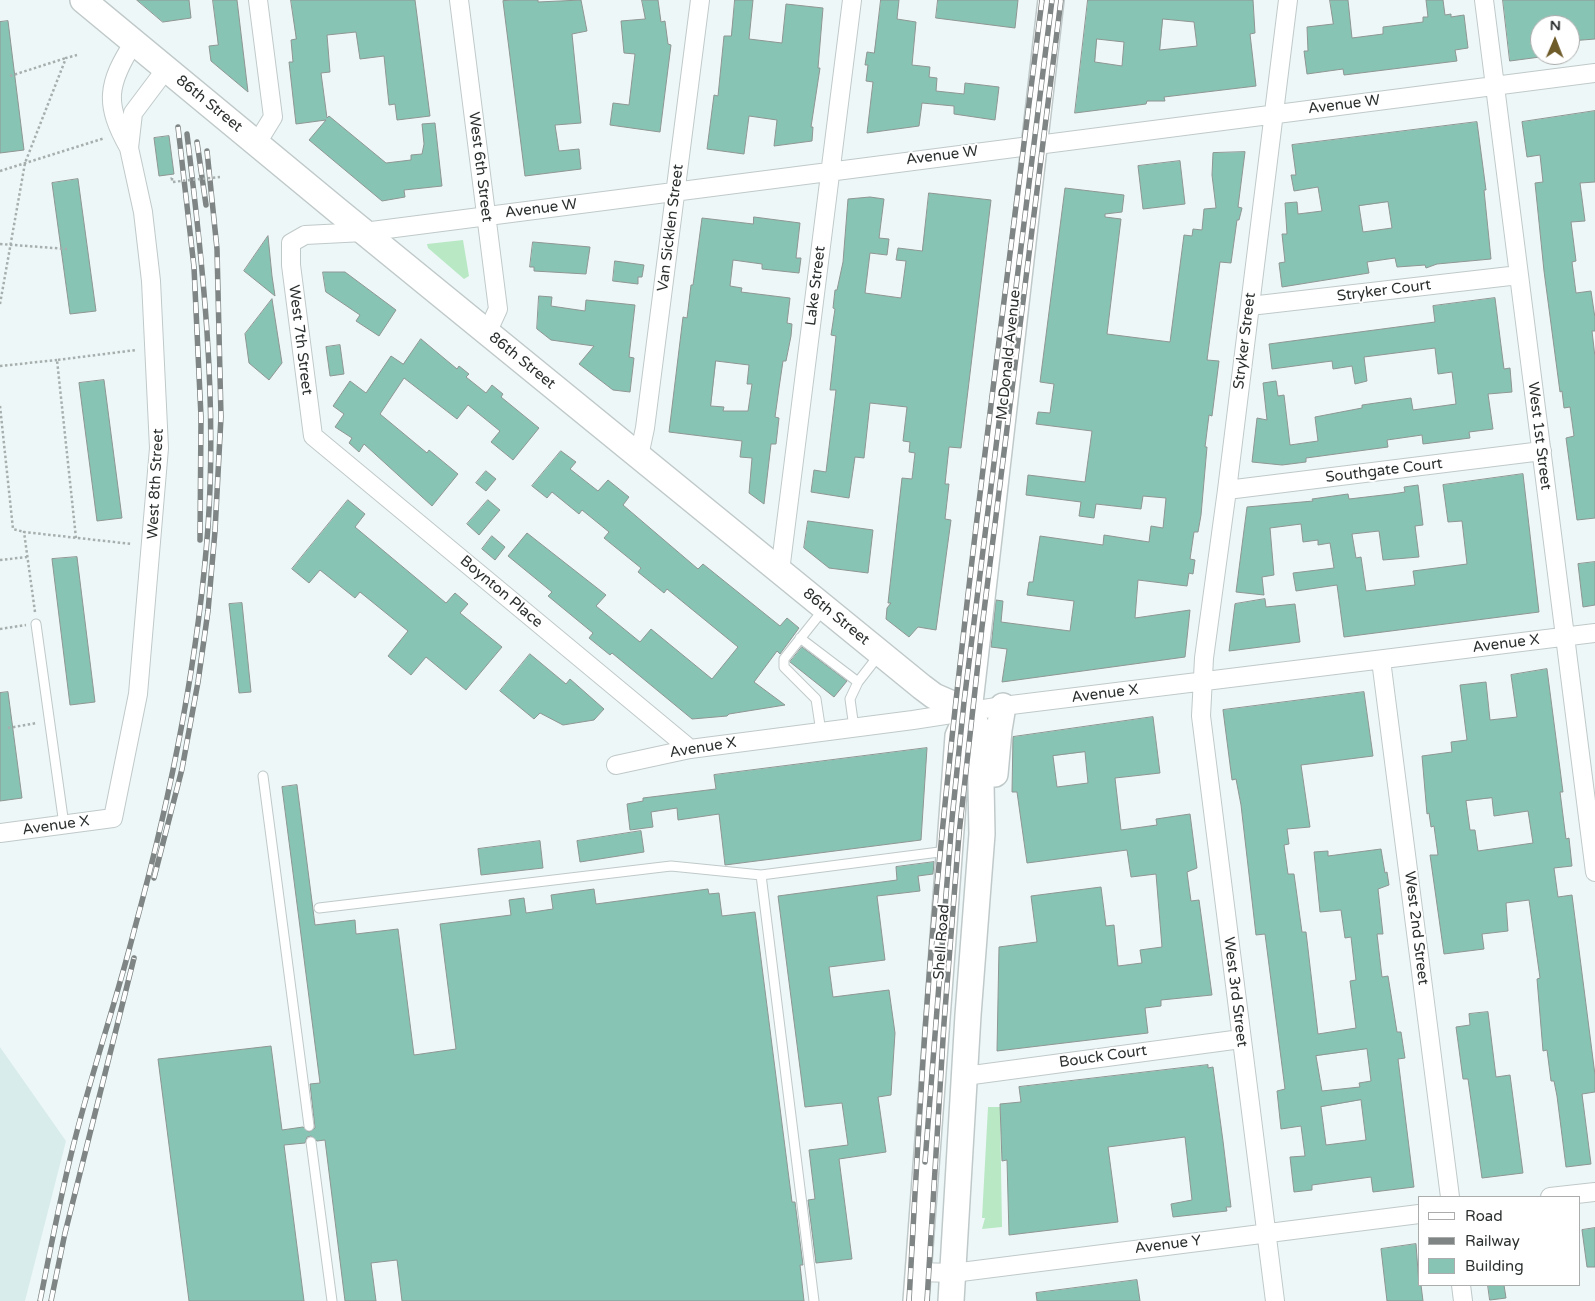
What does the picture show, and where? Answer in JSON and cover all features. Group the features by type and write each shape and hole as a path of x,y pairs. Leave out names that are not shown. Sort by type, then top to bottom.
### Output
{"main road":[{"name":"86th Street","path":"83,0 487,333 934,696 969,711"},
{"name":"McDonald Avenue","path":"969,711 1051,0"},
{"path":"982,834 992,810 1003,706"},
{"path":"951,1301 982,834 980,732 969,711"},
{"name":"Shell Road","path":"916,1301 958,736 969,711"}],"street":[{"path":"257,144 273,117 258,0"},
{"name":"West 6th Street","path":"459,0 498,309 487,333"},
{"name":"Van Sicklen Street","path":"639,456 645,428 700,0"},
{"name":"Lake Street","path":"780,571 852,0"},
{"name":"Stryker Street","path":"1203,682 1288,0"},
{"name":"West 1st Street","path":"1484,0 1595,872"},
{"name":"West 8th Street","path":"113,818 138,694 159,448 151,281 143,212 129,148 117,127 111,105 117,68 134,42"},
{"name":"West 8th Street","path":"129,148 133,113 166,69"},
{"name":"Avenue W","path":"291,243 305,235 364,232 1595,73"},
{"name":"West 7th Street","path":"291,243 291,265 312,436"},
{"name":"Stryker Court","path":"1250,306 1519,275"},
{"name":"Boynton Place","path":"312,436 690,748"},
{"name":"Southgate Court","path":"1227,490 1542,451"},
{"name":"Avenue X","path":"616,765 690,748 854,728 1003,706 1595,633"},
{"name":"West 2nd Street","path":"1381,660 1450,1196"},
{"name":"West 3rd Street","path":"1203,682 1201,716 1275,1301"},
{"name":"Avenue X","path":"0,833 113,818"},
{"name":"Bouck Court","path":"965,1076 1241,1039"},
{"path":"1559,1196 1595,1192"},
{"name":"Avenue Y","path":"918,1272 953,1273 1418,1214"},
{"path":"1461,1286 1463,1301"}],"lane":[{"path":"821,732 816,699 784,667 784,659 825,607"},
{"path":"36,624 48,722 64,825"},
{"path":"800,638 858,682"},
{"path":"854,728 850,699 858,682 881,653"},
{"path":"263,776 309,1126"},
{"path":"319,908 671,866 761,875 949,851"},
{"path":"761,875 814,1301"},
{"path":"311,1142 332,1301"}],"path":[{"path":"10,76 77,55"},
{"path":"0,304 25,163 66,58"},
{"path":"0,171 107,138"},
{"path":"172,179 172,182 220,177"},
{"path":"0,244 67,250"},
{"path":"0,366 136,350"},
{"path":"57,360 76,538"},
{"path":"0,406 13,529 24,532 132,544"},
{"path":"0,629 36,624 24,532"},
{"path":"0,560 27,557"},
{"path":"8,728 48,722"}],"shaded area":[{"path":"0,1047 66,1141 25,1301 0,1301"}],"green space":[{"path":"463,240 469,276 464,279 428,248 427,244"},
{"path":"988,1107 1000,1107 1002,1227 982,1229 985,1218 982,1218"}],"building":[{"path":"137,0 189,0 191,18 163,22"},
{"path":"213,0 237,0 248,92 211,61 209,46 218,45"},
{"path":"291,0 415,0 430,116 397,120 395,104 389,105 384,56 360,59 356,32 327,35 330,72 321,73 327,118 329,116 386,163 411,160 411,155 422,154 424,144 422,124 435,123 442,186 404,190 405,197 382,201 309,140 326,120 296,124 289,62 293,62 291,40 296,39"},
{"path":"538,0 538,2 581,0 587,31 572,34 581,123 555,125 559,151 579,149 581,169 525,176 503,1"},
{"path":"642,0 658,0 661,22 665,21 668,44 671,45 660,132 610,125 613,103 629,105 635,54 624,53 621,21 645,19"},
{"path":"735,0 753,0 749,39 782,43 786,4 823,8 818,68 820,68 811,127 813,127 812,141 774,146 777,120 749,116 744,154 707,149 714,95 718,96 724,36 731,36"},
{"path":"881,0 899,0 897,19 916,22 912,65 930,67 929,77 937,78 936,91 964,94 965,83 999,87 995,120 954,114 954,106 922,103 919,126 867,133 873,82 866,81 868,65 865,65 867,52 874,53"},
{"path":"938,0 1018,0 1015,28 936,18"},
{"path":"1088,0 1253,0 1255,33 1250,34 1256,86 1164,97 1165,101 1147,101 1146,104 1075,113","holes":["1163,19 1194,22 1197,46 1160,50","1097,39 1124,42 1122,66 1095,62"]},
{"path":"1330,0 1348,0 1352,38 1383,34 1383,27 1423,22 1423,17 1428,17 1426,0 1443,0 1445,15 1451,14 1451,17 1464,15 1468,48 1455,50 1457,61 1344,75 1343,69 1307,74 1304,51 1308,51 1307,27 1333,24"},
{"path":"1503,0 1595,0 1595,39 1580,40 1580,15 1530,15 1530,58 1510,61"},
{"path":"8,21 24,150 0,153 0,22"},
{"path":"1595,111 1595,182 1580,183 1585,221 1571,222 1576,261 1572,262 1576,293 1591,291 1595,318 1595,331 1592,331 1595,357 1595,518 1577,520 1566,438 1574,436 1570,407 1564,408 1562,391 1560,392 1544,271 1535,183 1543,182 1540,155 1527,157 1522,122"},
{"path":"1477,122 1486,190 1484,190 1491,259 1437,264 1426,268 1425,265 1397,267 1395,258 1367,262 1369,273 1282,287 1279,263 1285,262 1282,234 1287,234 1285,203 1297,202 1298,214 1322,211 1318,187 1294,191 1291,175 1296,175 1292,145","holes":["1388,202 1392,228 1363,232 1359,206"]},
{"path":"169,136 174,174 159,176 154,138"},
{"path":"1245,152 1238,207 1242,208 1239,220 1237,220 1231,263 1220,262 1207,360 1219,361 1212,416 1209,415 1205,447 1207,447 1201,515 1198,532 1194,532 1190,559 1195,560 1193,574 1189,573 1187,586 1138,580 1135,618 1190,610 1185,657 1002,682 1007,649 991,647 996,600 1003,601 1001,622 1070,631 1074,601 1027,595 1029,582 1033,582 1040,536 1103,545 1104,535 1149,542 1151,526 1163,528 1166,498 1143,496 1141,509 1096,504 1094,518 1079,516 1081,502 1026,495 1028,475 1085,482 1092,431 1036,424 1038,412 1050,413 1054,384 1040,382 1065,188 1124,195 1122,212 1105,214 1105,217 1121,219 1107,334 1170,342 1184,235 1192,236 1193,229 1202,230 1204,209 1216,208 1212,175 1213,153"},
{"path":"1180,161 1185,204 1143,209 1138,166"},
{"path":"78,179 96,311 70,314 52,183"},
{"path":"929,193 991,200 961,448 949,447 945,484 949,484 945,519 951,520 936,630 918,627 909,637 886,619 887,608 891,603 888,603 902,478 912,479 915,453 909,452 910,442 903,441 907,407 870,403 864,458 855,457 849,498 811,492 814,470 826,472 836,390 830,390 836,336 831,335 835,309 833,308 835,290 837,290 843,262 848,199 870,197 884,199 879,238 889,239 887,255 870,253 865,293 901,298 906,261 896,260 898,248 922,251"},
{"path":"754,217 800,223 796,258 801,258 799,273 762,269 762,264 733,260 730,286 742,288 741,292 790,298 787,323 792,324 791,336 786,361 783,361 775,417 779,418 776,444 771,444 764,504 749,493 752,458 740,457 742,441 669,432 683,317 687,318 702,218 753,224","holes":["716,361 749,365 747,384 752,384 748,411 723,411 724,407 711,406"]},
{"path":"268,236 272,276 275,296 244,271"},
{"path":"533,242 590,247 586,274 534,271 534,267 530,267"},
{"path":"615,261 644,265 642,277 638,277 638,284 613,281"},
{"path":"323,272 345,272 396,310 379,336 356,321 360,315 326,292"},
{"path":"539,296 552,297 551,306 585,311 586,300 635,305 629,357 634,358 630,392 613,390 579,364 594,346 551,340 537,329"},
{"path":"1495,298 1504,369 1510,368 1512,392 1488,394 1493,429 1469,432 1470,438 1423,444 1422,435 1387,440 1388,447 1306,458 1306,462 1282,465 1252,462 1257,418 1267,420 1263,383 1276,381 1278,396 1284,395 1290,445 1318,441 1315,417 1362,408 1362,405 1411,398 1413,410 1456,404 1452,372 1438,374 1435,348 1364,357 1367,381 1355,384 1352,366 1333,369 1332,361 1272,369 1269,344 1435,322 1433,306"},
{"path":"272,299 282,363 269,380 249,363 245,334"},
{"path":"421,339 457,369 459,366 469,374 466,377 486,393 492,385 503,394 501,397 539,428 513,460 491,442 500,431 468,405 457,419 404,378 380,414 427,453 429,450 458,474 432,506 364,444 359,452 349,443 352,438 335,427 344,414 333,406 350,381 366,393 391,356 403,364"},
{"path":"340,345 344,374 330,376 326,347"},
{"path":"104,380 122,518 97,521 79,383"},
{"path":"561,451 576,462 570,469 598,491 608,480 629,497 623,505 698,569 703,564 780,626 787,618 799,628 780,654 777,651 754,682 785,705 729,714 727,716 692,719 612,653 610,655 589,638 593,633 548,596 552,592 508,556 527,533 606,595 596,606 640,642 651,629 712,679 738,647 667,589 664,593 638,572 641,568 604,538 609,532 582,510 579,514 552,492 547,498 532,486"},
{"path":"486,471 496,479 486,491 476,483"},
{"path":"1523,474 1539,612 1344,637 1337,585 1296,591 1293,573 1334,568 1330,543 1318,545 1318,540 1303,542 1301,524 1270,528 1274,575 1262,577 1264,595 1236,592 1247,507 1313,501 1312,499 1348,494 1349,499 1392,494 1405,492 1404,487 1418,485 1423,525 1415,526 1419,557 1383,560 1379,531 1352,534 1356,558 1361,557 1366,591 1415,585 1413,571 1467,564 1462,521 1448,522 1443,485"},
{"path":"348,500 365,514 355,527 446,603 455,593 468,604 460,613 502,647 466,690 426,657 411,675 388,656 408,631 360,592 355,598 320,570 309,583 292,569"},
{"path":"488,500 500,510 479,535 467,524"},
{"path":"808,521 873,530 868,573 829,568 804,548"},
{"path":"492,536 505,547 495,560 482,549"},
{"path":"77,557 95,702 70,705 52,559"},
{"path":"1595,562 1595,605 1583,607 1578,564"},
{"path":"1265,599 1266,607 1295,604 1300,642 1229,651 1235,604"},
{"path":"242,603 251,692 239,693 229,604"},
{"path":"802,647 847,681 834,697 790,662"},
{"path":"530,654 566,684 570,679 604,709 594,720 563,725 540,713 534,719 500,691"},
{"path":"1547,669 1563,792 1560,792 1566,839 1569,838 1572,866 1554,868 1558,897 1572,895 1595,1075 1595,1092 1582,1094 1591,1164 1566,1167 1557,1096 1554,1081 1551,1081 1547,1050 1543,1051 1537,979 1540,978 1529,900 1506,903 1508,931 1482,934 1484,949 1444,954 1430,855 1438,855 1434,826 1431,827 1429,813 1427,814 1422,756 1452,752 1451,742 1467,740 1460,685 1486,682 1490,720 1517,717 1511,675","holes":["1492,798 1494,816 1528,811 1533,843 1478,851 1475,830 1470,830 1466,801"]},
{"path":"8,692 22,798 0,801 0,693"},
{"path":"1364,692 1373,756 1301,765 1310,827 1287,829 1289,844 1284,845 1288,874 1294,874 1302,932 1306,932 1318,1034 1356,1028 1350,981 1356,980 1351,937 1345,938 1341,910 1320,912 1314,852 1328,851 1328,856 1381,849 1389,885 1378,889 1383,934 1377,934 1382,977 1388,976 1397,1032 1401,1032 1405,1058 1398,1059 1414,1187 1373,1192 1371,1177 1312,1185 1312,1190 1294,1192 1290,1157 1305,1156 1301,1126 1281,1129 1277,1091 1285,1089 1265,934 1256,935 1241,805 1236,779 1232,780 1223,710","holes":["1367,1049 1371,1081 1359,1083 1360,1087 1322,1091 1316,1056","1361,1100 1366,1140 1326,1145 1321,1107"]},
{"path":"1153,717 1160,773 1115,778 1121,830 1157,825 1156,819 1190,814 1197,868 1187,872 1191,901 1199,900 1212,995 1161,1000 1161,1006 1145,1008 1148,1033 997,1051 999,947 1037,942 1031,896 1101,887 1106,926 1114,925 1118,966 1142,963 1140,950 1162,947 1156,874 1131,877 1127,850 1027,863 1017,792 1012,792 1013,737","holes":["1085,752 1088,783 1057,787 1053,756"]},
{"path":"927,748 921,840 725,865 719,814 678,820 677,808 651,812 653,827 630,830 627,804 643,801 643,798 716,789 714,775"},
{"path":"297,785 315,925 355,920 356,934 398,929 414,1055 456,1049 440,924 511,915 509,900 524,898 526,913 553,909 551,895 594,889 596,904 708,889 709,894 719,893 722,916 755,912 792,1202 795,1202 803,1265 800,1265 804,1301 402,1301 397,1260 371,1263 376,1301 345,1301 325,1140 317,1141 311,1136 307,1137 305,1143 284,1145 304,1301 189,1301 158,1059 271,1046 282,1130 303,1127 309,1132 315,1128 310,1084 320,1083 282,787"},
{"path":"641,831 644,852 580,862 577,841"},
{"path":"540,841 543,868 481,875 478,849"},
{"path":"934,862 933,874 918,876 920,891 877,896 885,960 829,967 833,997 889,990 895,1033 891,1095 878,1097 886,1152 839,1159 852,1259 816,1263 808,1200 815,1199 809,1150 848,1145 842,1103 805,1107 778,896 897,880 896,867"},
{"path":"1488,1012 1496,1077 1510,1075 1523,1173 1482,1178 1468,1079 1463,1079 1456,1027 1470,1025 1469,1014"},
{"path":"1208,1065 1208,1068 1213,1067 1223,1141 1231,1207 1226,1207 1227,1211 1173,1217 1171,1204 1192,1200 1185,1137 1108,1147 1118,1222 1009,1235 1007,1160 1002,1161 1000,1104 1021,1102 1019,1087"},
{"path":"1595,1228 1595,1267 1587,1267 1582,1230"},
{"path":"1416,1244 1418,1286 1421,1286 1423,1301 1387,1301 1381,1249"},
{"path":"1137,1280 1140,1301 1037,1301 1036,1293"},
{"path":"1488,1286 1504,1286 1506,1298 1490,1300"}],"railway":[{"path":"909,1301 921,1088 949,765 987,437 1042,0"},
{"path":"925,1162 952,819 964,702 1052,0"},
{"path":"927,1301 944,1023 959,834 982,627 1061,0"},
{"path":"178,127 194,267 201,417 200,540"},
{"path":"40,1301 62,1191 78,1127 127,959 171,781 190,680 197,629 208,527 211,428 207,330 187,134"},
{"path":"197,142 206,205"},
{"path":"154,878 182,769 198,682 208,611 215,531 221,417 217,249 207,151"},
{"path":"51,1301 65,1233 134,958"}]}
